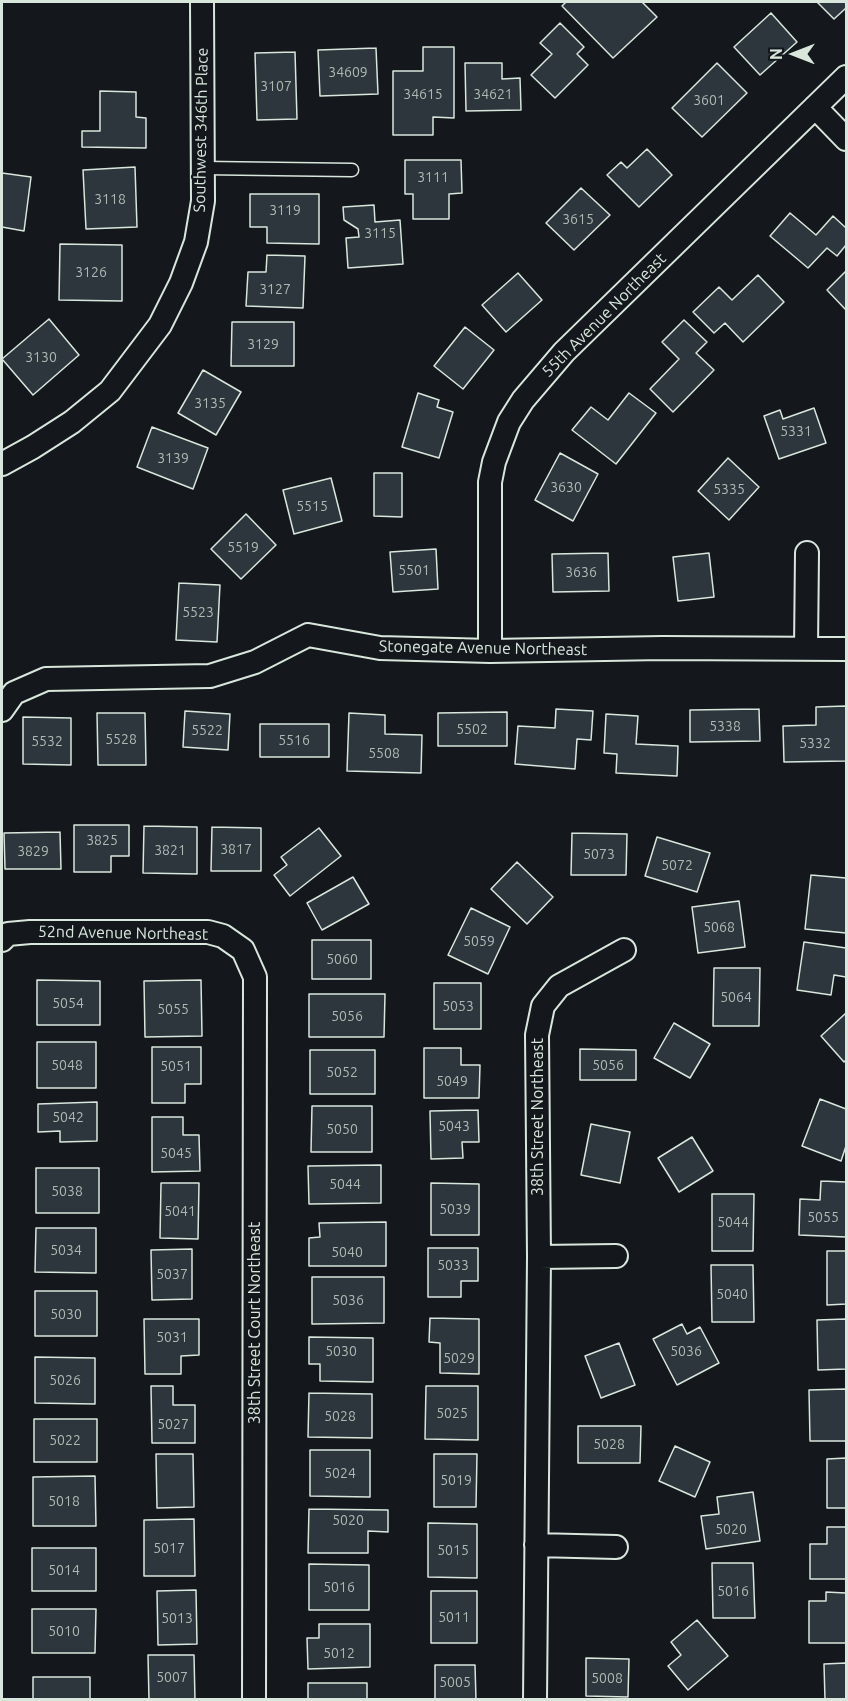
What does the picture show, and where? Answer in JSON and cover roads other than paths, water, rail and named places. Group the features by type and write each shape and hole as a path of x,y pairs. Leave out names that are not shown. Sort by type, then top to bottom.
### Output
{"street":[{"name":"Southwest 346th Place","path":"2,464 72,422 110,391 160,325 181,284 196,242 202,201 202,2"},
{"name":"55th Avenue Northeast","path":"490,651 490,482 494,462 509,422 523,400 564,352 846,77"},
{"path":"815,107 846,138"},
{"path":"806,648 807,553"},
{"name":"Stonegate Avenue Northeast","path":"2,710 14,693 46,679 210,676 255,662 308,635 380,648 490,651 662,648 846,649"},
{"name":"52nd Avenue Northeast","path":"2,940 8,934 30,932 186,931 208,932 223,936 243,950"},
{"name":"38th Street Court Northeast","path":"243,950 255,977 254,1700"},
{"name":"38th Street Northeast","path":"535,1700 539,1257 537,1035 543,1006 559,986 624,950"},
{"path":"539,1257 616,1256"},
{"path":"536,1545 616,1547"}],"lane":[{"path":"202,168 352,170"}]}
